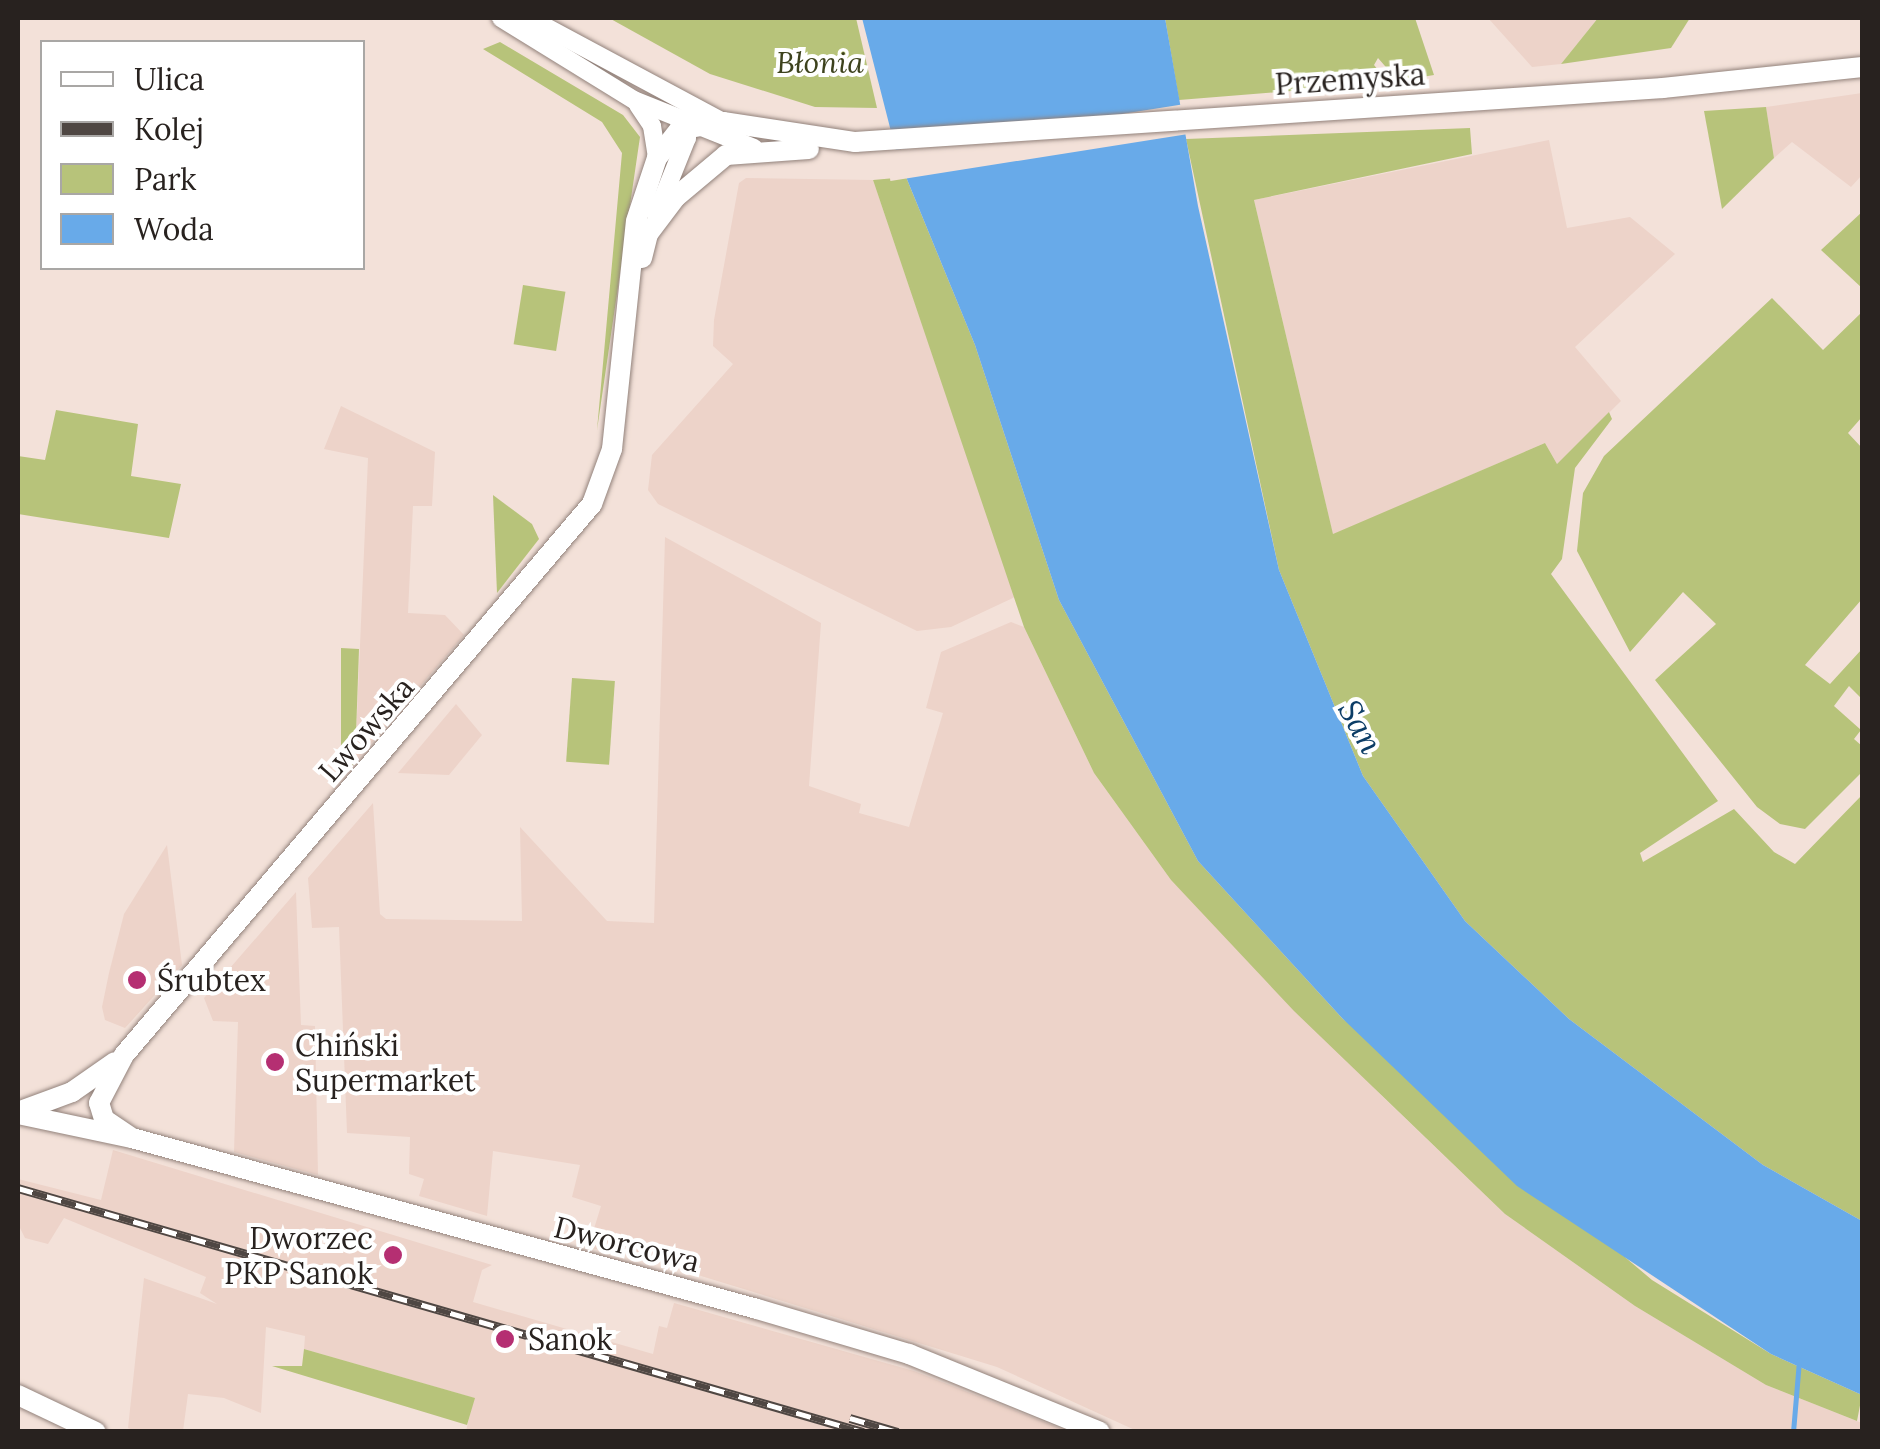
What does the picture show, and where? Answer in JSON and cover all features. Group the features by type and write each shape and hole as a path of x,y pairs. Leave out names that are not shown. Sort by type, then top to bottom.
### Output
{"main road":[{"name":"Przemyska","path":"502,18 634,100 687,126 754,148 1663,88 1862,66"},
{"name":"Przemyska","path":"529,18 723,122 848,142"},
{"path":"666,94 687,126 723,122"},
{"path":"634,100 652,126 657,158"},
{"name":"Lwowska","path":"132,1138 104,1118 99,1103 124,1055 571,536 608,468 636,221 657,158 672,134 687,126"},
{"name":"Lwowska","path":"625,317 648,234 687,126"},
{"name":"Lwowska","path":"648,234 700,175 726,155 754,148"},
{"path":"18,1113 72,1092 124,1055"},
{"name":"Dworcowa","path":"18,1113 132,1138 909,1354 1100,1432"},
{"path":"18,1395 96,1432"}],"shaded area":[{"path":"1488,18 1598,18 1561,64 1532,67"},
{"path":"1862,93 1862,175 1851,187 1792,142 1774,158 1766,107"},
{"path":"1549,140 1567,228 1630,217 1675,254 1575,347 1621,401 1557,464 1545,443 1333,535 1254,200"},
{"path":"746,178 873,180 1015,597 951,627 917,631 658,504 648,490 652,455 733,364 713,346 714,320 739,183"},
{"path":"341,406 435,452 432,506 413,506 408,613 445,615 464,635 355,762 368,458 324,449"},
{"path":"665,537 821,623 809,786 861,804 859,813 909,827 943,713 926,708 941,652 1011,622 1024,627 1094,773 1171,880 1383,1097 1505,1214 1635,1306 1766,1385 1862,1423 1862,1431 1137,1431 997,1367 698,1275 696,1262 588,1248 601,1206 572,1197 580,1165 493,1151 487,1216 419,1196 424,1179 409,1174 410,1137 347,1133 339,927 312,928 308,878 373,803 380,914 386,919 522,921 520,827 607,921 654,923"},
{"path":"456,704 482,735 449,775 398,773"},
{"path":"167,845 182,965 125,1028 105,1020 102,1007 109,973 124,914"},
{"path":"296,892 301,1025 315,1026 318,1175 234,1152 238,1022 213,1021 204,998"},
{"path":"113,1150 492,1265 482,1270 473,1302 653,1354 659,1326 667,1328 674,1303 914,1371 1067,1431 466,1431 474,1398 304,1349 305,1336 266,1327 261,1413 224,1398 188,1394 183,1431 136,1431 128,1428 144,1278 217,1304 200,1293 206,1277 64,1218 48,1244 25,1238 18,1224 18,1179 101,1200"}],"green space":[{"name":"Błonia","path":"609,18 856,18 877,108 815,107 710,74"},
{"path":"1165,18 1415,18 1434,75 1398,81 1378,58 1374,65 1389,83 1179,100"},
{"path":"1598,18 1690,18 1671,48 1561,64"},
{"path":"500,42 623,115 640,137 597,430 622,153 602,122 483,49"},
{"path":"1766,107 1774,158 1722,209 1704,111"},
{"path":"1470,128 1472,154 1254,200 1333,534 1545,443 1557,464 1609,412 1612,419 1575,468 1562,559 1551,574 1718,801 1640,853 1643,862 1734,809 1774,852 1795,864 1862,795 1862,1221 1763,1165 1569,1019 1465,921 1363,776 1279,570 1186,139"},
{"path":"906,177 975,345 1059,600 1198,861 1342,1018 1652,1280 1771,1354 1862,1395 1857,1421 1766,1385 1635,1306 1505,1214 1294,1011 1171,880 1094,773 1024,627 873,180"},
{"path":"1862,212 1862,288 1821,250"},
{"path":"523,285 565,292 556,351 514,344"},
{"path":"1772,298 1823,350 1862,312 1862,417 1848,433 1862,448 1862,599 1805,665 1830,684 1862,649 1862,699 1849,686 1834,706 1861,730 1854,739 1862,746 1862,772 1805,829 1780,824 1757,807 1655,680 1716,624 1683,592 1630,652 1577,551 1583,493 1604,456"},
{"path":"56,410 138,424 131,476 181,484 169,538 18,514 18,456 45,460"},
{"path":"493,495 532,524 539,539 497,593"},
{"path":"341,648 359,649 355,762 341,779"},
{"path":"572,678 615,681 609,765 566,762"},
{"path":"304,1349 475,1398 467,1425 272,1366 302,1366"}],"water":[{"path":"862,18 1165,18 1198,206 1279,570 1363,776 1465,921 1569,1019 1763,1165 1862,1221 1862,1395 1771,1354 1517,1186 1342,1018 1198,861 1059,600 975,345 897,155"}],"pier":[{"path":"1185,104 1190,134 890,181 886,151"}],"waterway":[{"path":"1793,1432 1799,1360"}],"railway":[{"path":"18,1188 863,1432"},
{"path":"850,1418 898,1432"}],"place":[{"name":"Śrubtex","path":"137,980"},
{"name":"Chiński Supermarket","path":"275,1062"},
{"name":"Dworzec PKP Sanok","path":"393,1255"},
{"name":"Sanok","path":"505,1339"}],"water label":[{"name":"San","path":"1360,727"}]}
